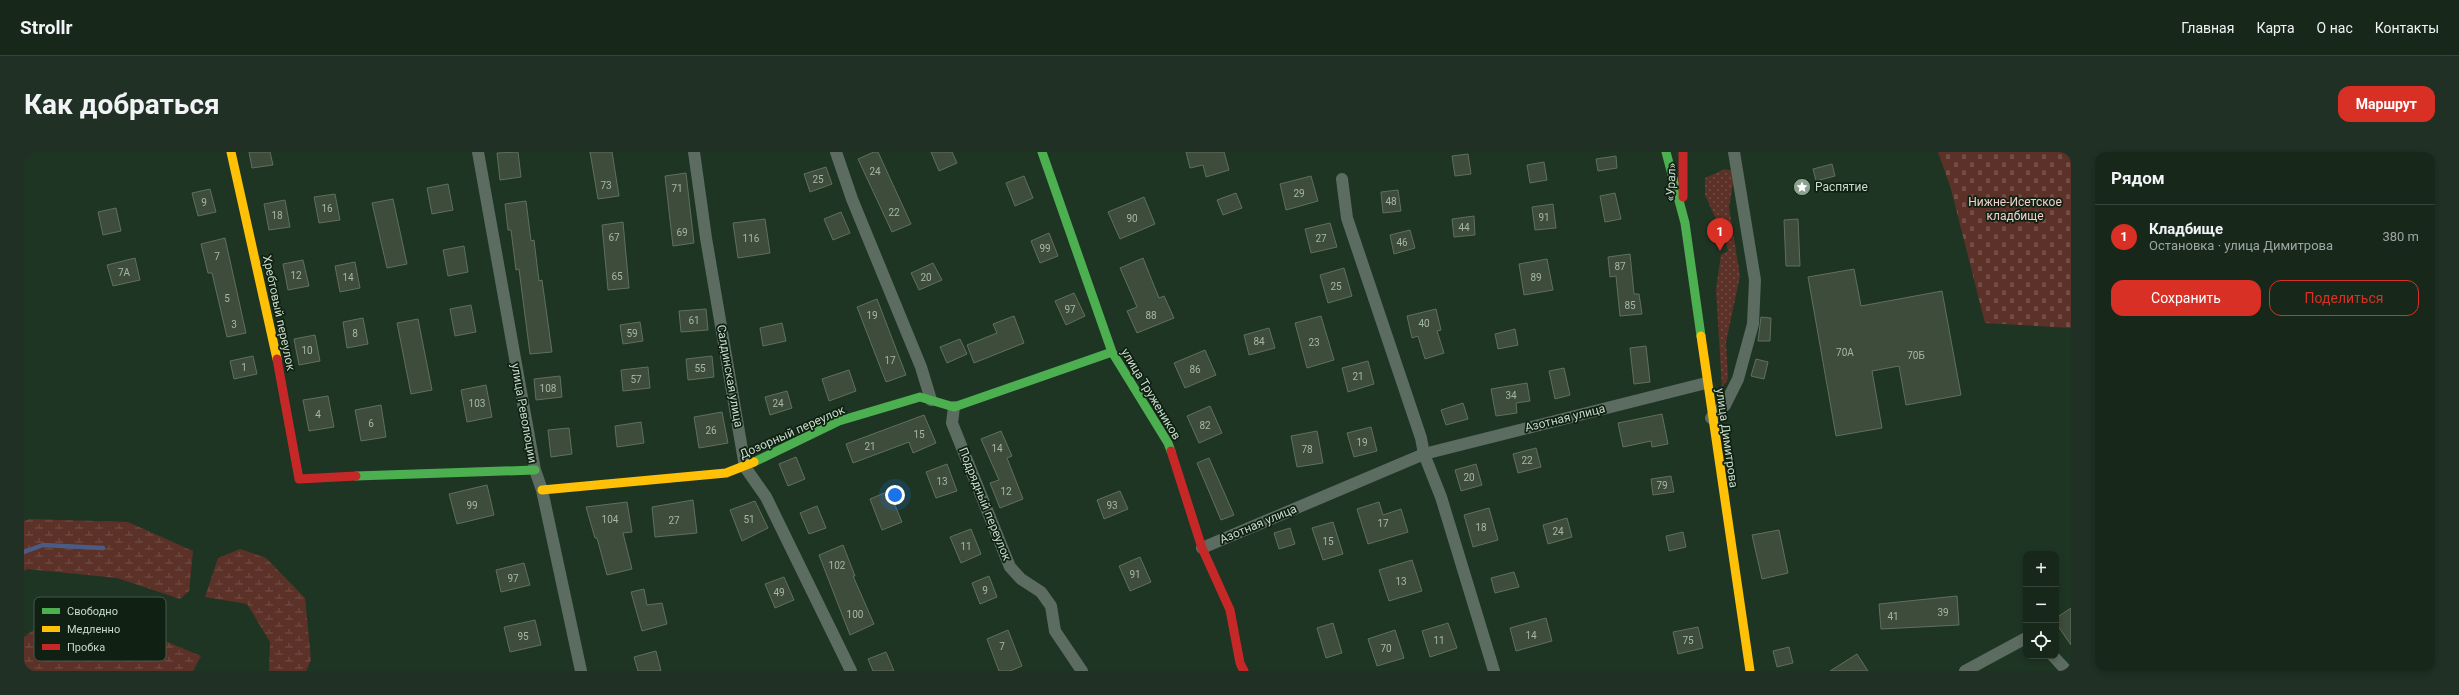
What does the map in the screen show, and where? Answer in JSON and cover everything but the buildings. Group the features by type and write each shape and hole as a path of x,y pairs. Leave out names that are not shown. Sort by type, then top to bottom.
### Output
{"street":[{"name":"Хребтовый переулок","path":"231,152 268,312 299,479 405,473 535,470"},
{"name":"улица Революции","path":"478,152 535,470 542,490 581,671"},
{"name":"Салдинская улица","path":"694,152 706,238 745,467 766,497 851,671"},
{"path":"836,152 852,199 921,367 931,400"},
{"name":"улица Тружеников","path":"1042,152 1112,352 1168,443 1202,548 1230,610 1240,663 1244,671"},
{"name":"«Урал»","path":"1666,152 1682,208"},
{"name":"«Урал»","path":"1682,208 1683,152"},
{"path":"1711,418 1725,405 1738,379 1752,324 1755,280 1734,152"},
{"path":"1342,179 1347,218 1419,431 1424,454 1441,497 1494,671"},
{"name":"улица Димитрова","path":"1682,208 1711,418 1750,671"},
{"path":"954,407 1112,352"},
{"name":"Азотная улица","path":"1202,548 1424,454 1706,383"},
{"name":"Дозорный переулок","path":"542,490 726,473 745,467 839,421 920,397 954,407"},
{"name":"Подрядный переулок","path":"954,407 952,424 1010,567 1021,579 1041,592 1051,606 1054,631 1082,671"},
{"path":"1965,671 2023,640"},
{"path":"2056,659 2067,671"}],"green space":[{"name":"Нижне-Исетское кладбище","path":"1938,152 2071,152 2071,328 1985,323 1951,189"},
{"path":"1725,169 1735,172 1729,207 1740,276 1726,342 1728,379 1722,388 1716,289 1721,255 1728,251 1724,232 1721,230 1705,195 1705,178"},
{"path":"30,519 128,522 193,551 189,591 180,599 117,578 27,569 24,571 24,521"},
{"path":"240,549 266,558 305,598 311,660 306,671 269,671 270,642 247,604 205,597 218,558"},
{"path":"34,630 34,661 166,661 166,641 201,656 193,671 24,671 24,637"}],"waterway":[{"path":"24,552 43,545 103,548"}],"traffic: fast":[{"path":"1042,152 1112,352 1168,443 1171,451"},
{"path":"1666,152 1685,223 1701,336"},
{"path":"754,462 839,421 920,397 954,407 1112,352"},
{"path":"356,476 535,470"}],"traffic: slow":[{"path":"231,152 277,359"},
{"path":"1701,336 1750,671"},
{"path":"542,490 726,473 754,462"}],"traffic: jam":[{"path":"1683,152 1683,197"},
{"path":"277,359 299,479 356,476"},
{"path":"1171,451 1202,548 1230,610 1240,663 1244,671"}],"place":[{"name":"Распятие","path":"1802,187"},
{"name":"Кладбище","path":"1720,251"}]}
